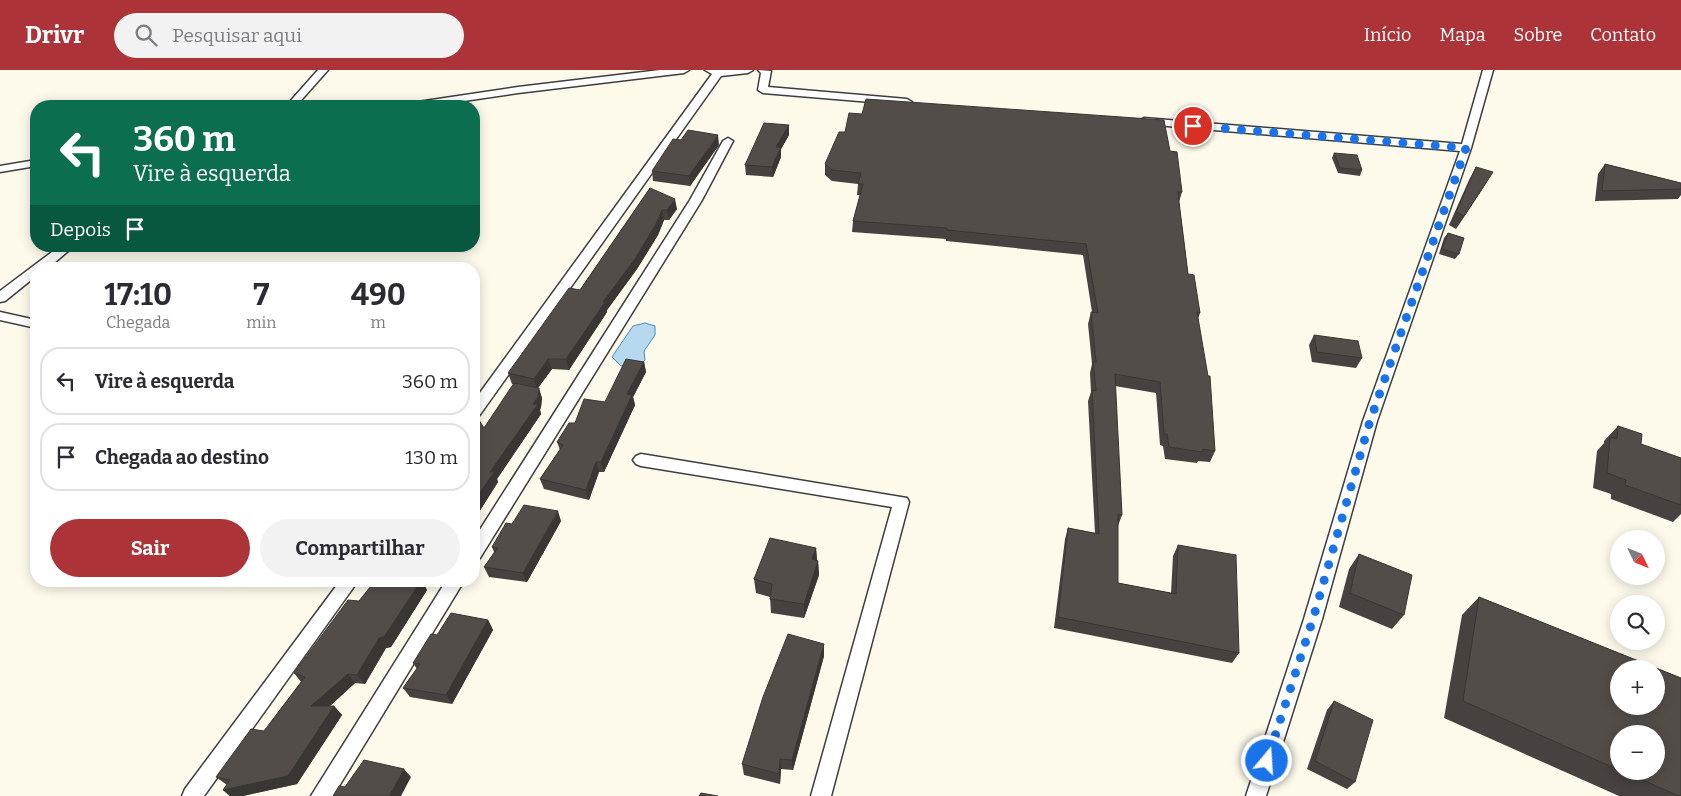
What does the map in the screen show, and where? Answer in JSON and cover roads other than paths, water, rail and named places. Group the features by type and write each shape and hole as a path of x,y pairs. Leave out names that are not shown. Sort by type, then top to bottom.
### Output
{"street":[{"path":"296,100 323,70"},
{"path":"451,100 684,70"},
{"path":"480,404 714,72 748,70"},
{"path":"763,70 766,71 763,90 922,103"},
{"path":"1256,796 1313,619 1370,421 1466,148 1488,70"},
{"path":"1130,120 1466,148"},
{"path":"480,543 696,200 728,141"},
{"path":"0,169 30,164"},
{"path":"47,262 60,252"},
{"path":"0,298 30,275"},
{"path":"0,316 30,323"},
{"path":"641,460 901,502 821,796"},
{"path":"192,796 346,587"},
{"path":"321,796 452,587"}],"water":[{"path":"645,323 655,326 655,335 644,351 645,360 640,366 621,366 612,357 633,326"}]}
